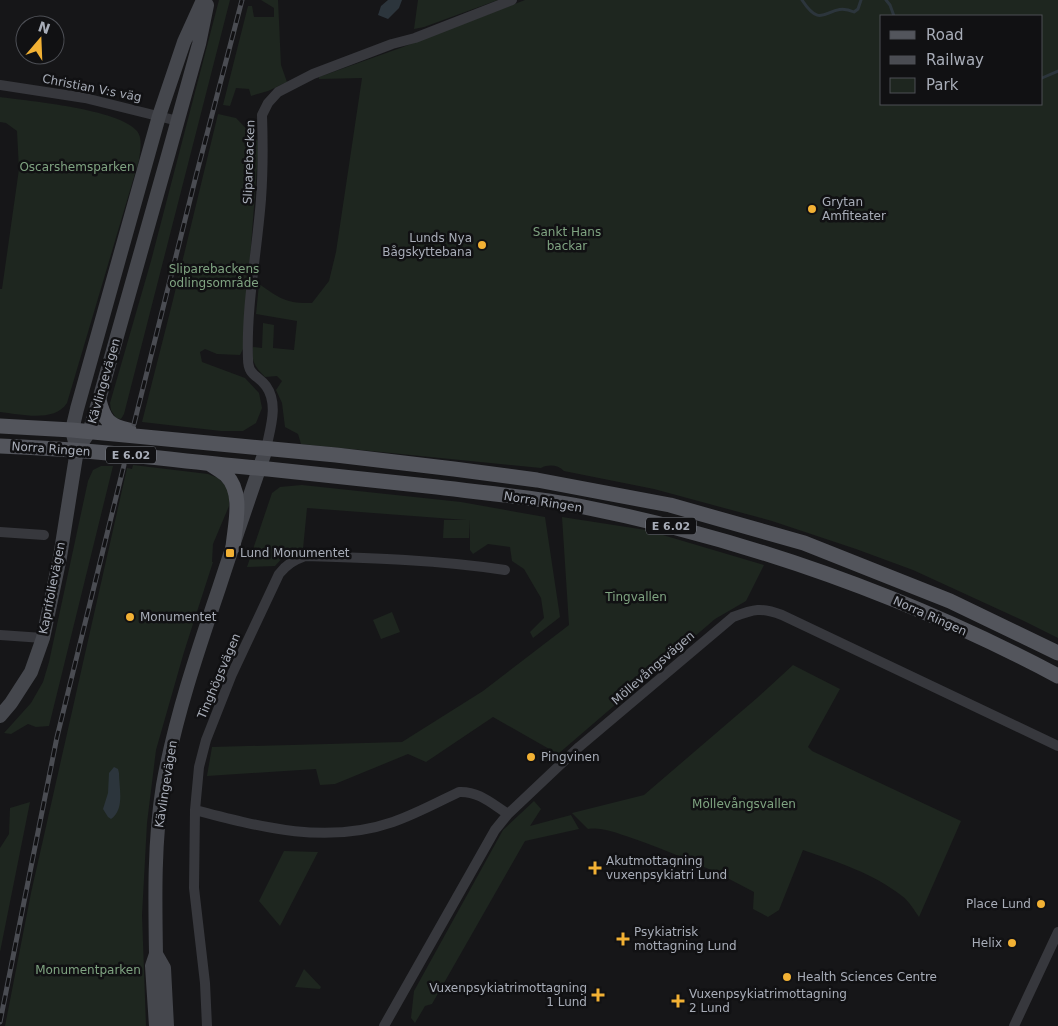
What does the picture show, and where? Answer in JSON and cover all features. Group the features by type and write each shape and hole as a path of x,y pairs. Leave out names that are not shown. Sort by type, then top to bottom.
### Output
{"main road":[{"name":"Kävlingevägen","path":"77,450 72,430 77,409 159,116 184,42 203,0"},
{"name":"Kävlingevägen","path":"77,450 89,432 99,400 199,44 208,0"},
{"path":"99,400 102,415 113,425 172,441"},
{"name":"Norra Ringen","path":"0,426 72,430 428,466 537,480 670,505 804,543 950,601 1058,653"},
{"name":"Norra Ringen","path":"0,446 77,450 259,468 538,500 664,524 747,547 877,593 942,620 1058,676"},
{"name":"Kävlingevägen","path":"156,1026 152,966 156,954 156,861 158,822 170,749 194,660 266,449"},
{"name":"Kaprifolievägen","path":"0,716 14,699 31,672 43,638 60,557 77,450"},
{"path":"208,463 225,474 235,486 237,501 233,547"},
{"name":"Kävlingevägen","path":"156,954 164,968 167,1026"}],"street":[{"name":"Sliparebacken","path":"266,449 273,411 272,398 265,385 252,374 248,363 248,348 261,199 262,115 268,103 278,92 313,74 512,0"},
{"name":"Christian V:s väg","path":"0,85 63,94 178,121"},
{"path":"0,532 44,535"},
{"name":"Tinghögsvägen","path":"207,1026 205,983 194,888 195,810 199,767 206,740 232,674 279,574 286,565 305,556 430,562 473,565 506,570"},
{"name":"Möllevångsvägen","path":"384,1026 495,830 508,814 579,747 733,617 755,609 768,610 789,618 1058,746"},
{"path":"0,635 43,638"},
{"path":"195,810 287,832 319,833 377,827 394,822 459,792 470,792 487,800 508,814"},
{"path":"1014,1026 1058,932"}],"green space":[{"path":"219,0 230,0 124,414 121,419 116,418 111,410 110,403 151,261"},
{"path":"261,0 278,0 281,65 287,82 268,91 251,96 249,89 236,88 230,106 223,105 248,6 252,6 254,17 274,17 274,8"},
{"path":"418,0 498,0 414,29"},
{"name":"Sankt Hans backar","path":"525,0 1058,0 1058,638 913,570 772,521 654,489 564,471 559,467 553,466 541,468 301,444 298,434 285,427 282,403 276,390 282,381 277,376 265,377 256,367 253,360 253,347 262,348 263,323 274,325 273,348 294,350 297,321 256,314 259,284 284,299 312,303 329,281 336,252 362,78 319,79 319,77"},
{"name":"Oscarshemsparken","path":"0,97 73,107 112,117 127,123 137,131 141,141 139,160 67,403 54,413 45,415 36,416 0,412 0,289 2,289 19,169 17,131 6,123 0,122"},
{"name":"Sliparebackens odlingsområde","path":"218,114 236,118 259,142 243,349 240,355 217,354 205,349 200,352 202,362 245,378 259,393 262,408 256,423 243,431 221,431 142,422"},
{"name":"Monumentparken","path":"133,465 208,474 218,478 229,489 229,506 213,544 213,562 184,652 156,750 147,823 142,915 146,1026 5,1026 31,893 127,468 132,469"},
{"path":"101,466 113,466 49,726 36,727 28,724 11,734 4,733 31,703 43,682 88,481 93,470"},
{"path":"302,485 461,502 545,517 560,617 533,638 530,632 544,618 541,598 524,569 512,561 510,547 488,544 473,554 470,550 470,520 469,538 443,538 444,520 466,520 307,508 303,549 286,554 275,566 247,567 272,493 280,487"},
{"name":"Tingvallen","path":"562,517 646,530 764,565 746,601 715,619 558,754 493,717 426,762 408,754 335,784 320,785 316,769 207,776 212,747 402,742 483,691 569,625"},
{"path":"392,612 400,632 381,639 373,620"},
{"name":"Möllevångsvallen","path":"793,665 840,689 808,747 812,751 961,821 919,917 905,898 879,881 854,869 803,850 779,910 768,917 753,909 754,892 739,884 692,861 626,836 607,830 588,829 572,813 644,795"},
{"path":"534,801 541,809 530,826 571,815 579,829 525,841 432,1004 425,1006 415,1023 411,1018 414,991 503,830"},
{"path":"30,802 0,952 0,848 9,834 10,808"},
{"path":"284,851 318,852 280,926 259,901"},
{"path":"304,969 321,987 320,989 295,987"}],"shaded area":[{"path":"388,0 402,0 399,8 388,19 378,15 381,6"},
{"path":"114,767 118,769 119,773 120,804 111,819 103,809 108,793 109,773"}],"waterway":[{"path":"802,0 809,10 821,16 845,9 854,12 858,9 861,0"},
{"path":"886,0 894,15"},
{"path":"1043,78 1058,71"}],"railway":[{"path":"134,424 242,0"},
{"path":"0,1022 57,737 124,465"}],"place":[{"name":"Grytan Amfiteater","path":"812,209"},
{"name":"Lunds Nya Bågskyttebana","path":"482,245"},
{"name":"Lund Monumentet","path":"230,553"},
{"name":"Monumentet","path":"130,617"},
{"name":"Pingvinen","path":"531,757"},
{"name":"Akutmottagning vuxenpsykiatri Lund","path":"595,868"},
{"name":"Place Lund","path":"1041,904"},
{"name":"Psykiatrisk mottagning Lund","path":"623,939"},
{"name":"Helix","path":"1012,943"},
{"name":"Health Sciences Centre","path":"787,977"},
{"name":"Vuxenpsykiatrimottagning 1 Lund","path":"598,995"},
{"name":"Vuxenpsykiatrimottagning 2 Lund","path":"678,1001"}]}
